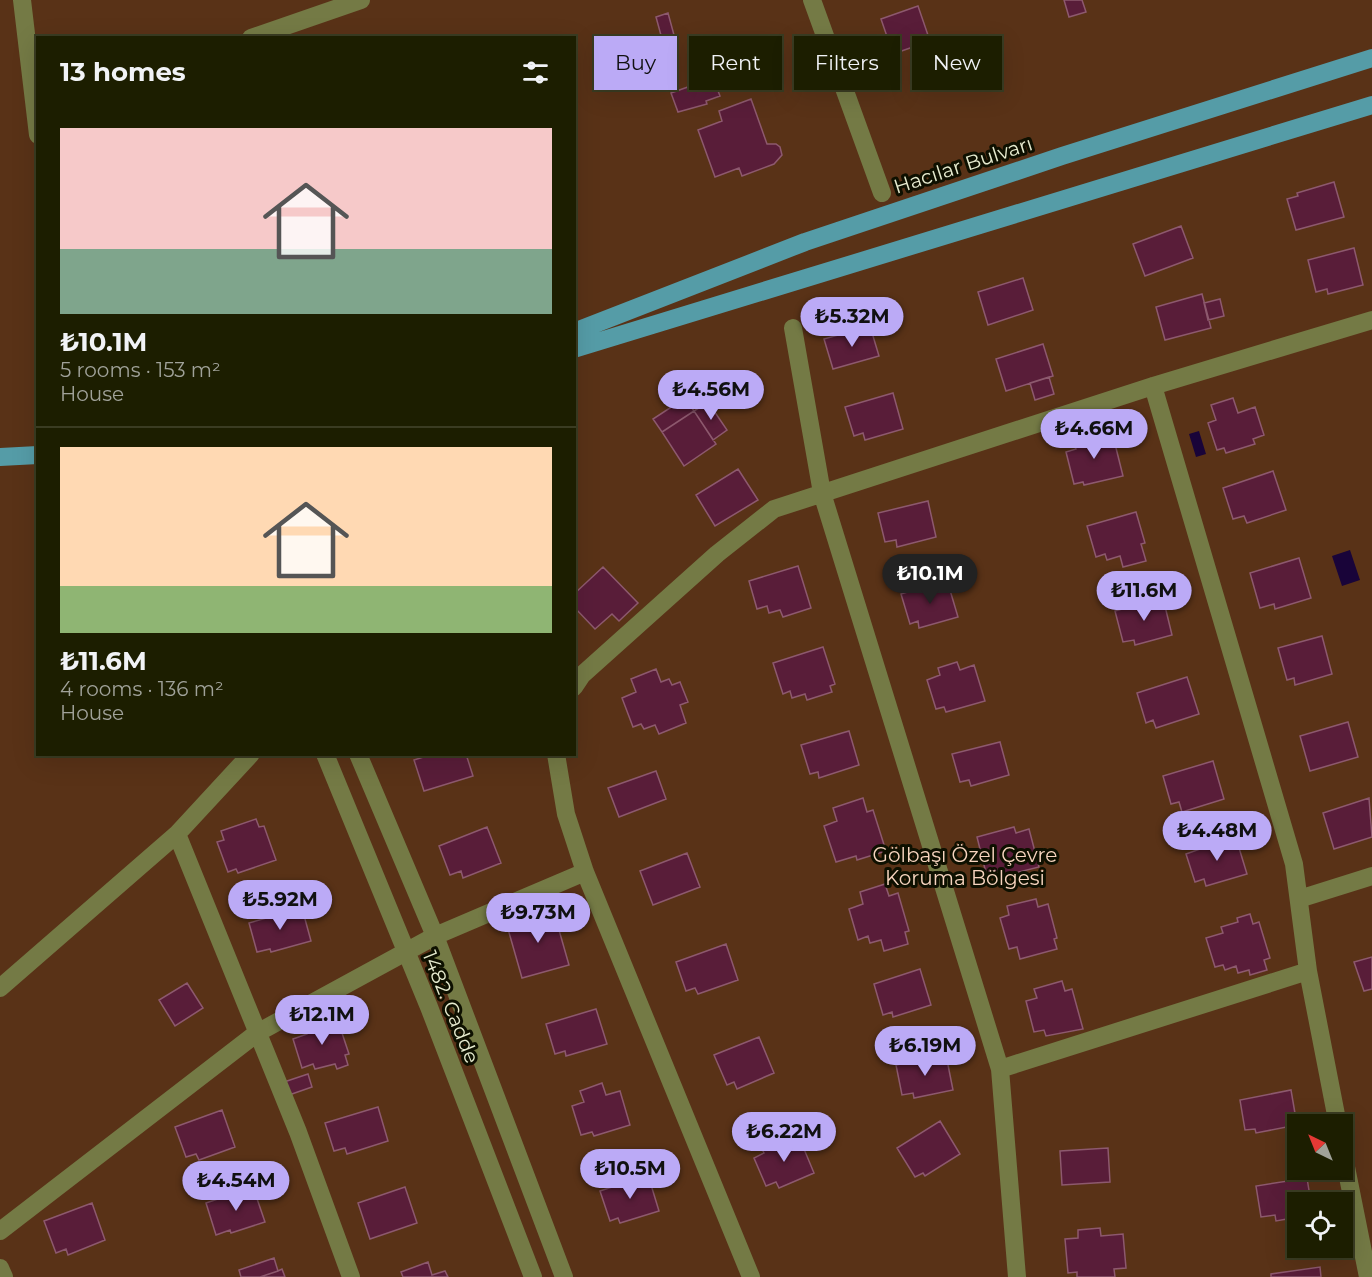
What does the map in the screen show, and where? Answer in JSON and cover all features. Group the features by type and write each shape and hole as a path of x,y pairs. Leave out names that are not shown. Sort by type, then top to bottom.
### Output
{"main road":[{"name":"Hacılar Bulvarı","path":"576,331 805,242 1062,156 1372,58"},
{"path":"576,348 1372,105"},
{"path":"0,457 36,455"}],"street":[{"path":"22,0 36,111"},
{"path":"257,36 361,0"},
{"path":"812,0 882,193"},
{"path":"576,684 582,675 725,547 774,509 1152,386 1372,320"},
{"path":"793,328 822,493 1000,1069 1017,1277"},
{"path":"1152,386 1294,864 1308,971 1336,1114"},
{"path":"0,988 177,834 249,756"},
{"name":"1482. Cadde","path":"326,756 533,1277"},
{"name":"1482. Cadde","path":"359,756 435,936 564,1277"},
{"path":"556,756 566,814 585,872 751,1277"},
{"path":"177,834 351,1277"},
{"path":"0,1231 257,1033 406,954 435,936 585,872"},
{"path":"1299,898 1372,876"},
{"path":"1000,1069 1308,971"},
{"path":"1349,1180 1368,1277"},
{"path":"0,1268 4,1277"}],"green space":[{"name":"Gölbaşı Özel Çevre Koruma Bölgesi","path":"0,0 1372,0 1372,1277 0,1277"}],"shaded area":[{"path":"1199,431 1206,454 1196,457 1189,434"},
{"path":"1350,550 1360,580 1342,586 1332,556"}],"building":[{"path":"1064,0 1082,0 1086,12 1069,17"},
{"path":"918,6 928,36 912,36 912,47 900,52 900,36 887,36 881,19"},
{"path":"668,13 674,35 661,36 656,17"},
{"path":"689,87 689,90 718,90 720,96 706,101 707,104 678,112 671,93"},
{"path":"751,99 767,144 776,144 780,147 782,155 774,164 742,176 739,168 715,177 698,130 722,121 719,111"},
{"path":"1334,182 1344,217 1296,230 1287,199 1298,196 1297,193"},
{"path":"1181,226 1193,258 1145,276 1133,244"},
{"path":"1354,248 1363,285 1328,294 1327,289 1316,292 1308,260"},
{"path":"1023,278 1033,310 988,325 978,292"},
{"path":"1202,294 1211,328 1165,340 1156,307"},
{"path":"1220,299 1224,316 1208,320 1204,303"},
{"path":"870,326 879,356 833,369 824,339"},
{"path":"1043,344 1053,376 1006,391 996,359"},
{"path":"1049,377 1054,394 1035,400 1030,383"},
{"path":"893,393 903,429 865,440 863,433 854,436 845,407"},
{"path":"685,398 694,411 662,432 653,419"},
{"path":"1233,398 1238,413 1255,407 1264,435 1253,439 1255,444 1226,453 1224,448 1217,450 1208,423 1216,420 1211,405"},
{"path":"708,402 727,430 713,440 694,411"},
{"path":"694,411 716,444 684,466 662,432"},
{"path":"1098,431 1101,443 1114,440 1123,476 1084,485 1083,482 1074,484 1066,452 1076,449 1073,437"},
{"path":"738,469 758,500 715,526 696,495"},
{"path":"1273,471 1286,510 1247,523 1244,516 1233,519 1223,488"},
{"path":"928,501 936,537 897,547 896,540 885,542 878,513"},
{"path":"1136,512 1145,543 1141,544 1146,561 1123,567 1120,556 1107,560 1105,554 1096,557 1087,526"},
{"path":"1299,558 1311,598 1275,609 1274,604 1260,608 1250,573"},
{"path":"798,566 811,608 783,617 780,610 769,613 767,606 757,609 749,581"},
{"path":"603,567 638,603 619,621 612,614 595,629 576,609 576,592"},
{"path":"947,580 958,617 919,628 918,621 910,624 901,594"},
{"path":"1163,598 1172,635 1135,645 1134,640 1123,642 1115,611"},
{"path":"1322,636 1332,674 1295,685 1294,678 1287,680 1278,648"},
{"path":"823,647 835,684 830,686 832,692 807,700 805,694 792,698 790,691 783,694 773,663"},
{"path":"957,662 960,670 974,665 985,701 946,712 944,707 936,709 927,680 940,675 938,668"},
{"path":"656,669 661,682 669,679 672,685 680,682 688,702 680,705 686,723 659,734 655,725 644,729 641,724 633,727 622,698 636,692 631,679"},
{"path":"1187,677 1199,714 1156,728 1153,720 1146,723 1137,693"},
{"path":"1348,722 1358,757 1310,771 1300,736"},
{"path":"849,731 859,765 819,778 818,772 810,774 801,745"},
{"path":"1000,742 1009,775 971,786 969,780 960,782 952,754"},
{"path":"427,756 467,756 473,776 424,791 414,760"},
{"path":"1213,761 1224,799 1182,812 1179,802 1171,804 1163,776"},
{"path":"656,771 666,799 619,817 608,788"},
{"path":"863,798 867,812 873,810 886,851 857,860 856,856 836,862 824,826 837,821 833,808"},
{"path":"1369,798 1372,837 1334,849 1323,813"},
{"path":"256,819 259,827 264,826 276,860 238,873 236,869 228,872 217,842 224,840 221,831"},
{"path":"487,827 501,863 463,878 461,871 450,875 439,846"},
{"path":"1014,827 1016,833 1029,829 1039,867 999,877 998,870 986,873 977,837"},
{"path":"1236,838 1247,874 1206,886 1204,879 1195,882 1186,854 1200,849 1199,845 1218,839 1219,844"},
{"path":"687,853 700,887 653,905 640,871"},
{"path":"885,884 889,896 898,893 909,931 905,932 908,944 884,951 881,940 870,943 868,936 858,940 849,909 863,904 860,892"},
{"path":"1036,899 1038,907 1048,904 1057,938 1054,939 1057,949 1020,959 1017,947 1009,949 1000,918 1009,915 1007,906"},
{"path":"302,908 311,941 271,952 270,949 257,952 249,923"},
{"path":"553,909 569,965 522,978 506,922"},
{"path":"1250,914 1253,924 1259,922 1270,958 1264,960 1267,970 1250,975 1249,970 1238,973 1236,966 1225,970 1223,965 1215,967 1206,938 1223,933 1221,927 1238,922 1237,918"},
{"path":"726,944 738,980 698,994 695,988 686,991 676,962"},
{"path":"1372,957 1372,989 1364,991 1354,962"},
{"path":"920,969 931,1005 893,1017 892,1012 883,1015 874,984"},
{"path":"1062,981 1065,991 1072,989 1083,1029 1046,1036 1044,1030 1034,1032 1026,1001 1037,998 1034,989"},
{"path":"187,983 203,1008 175,1026 159,1000"},
{"path":"596,1009 607,1044 566,1056 565,1051 555,1054 546,1024"},
{"path":"328,1020 330,1027 339,1024 349,1054 345,1055 348,1065 337,1069 335,1064 315,1069 313,1064 302,1068 293,1039 307,1034 305,1027"},
{"path":"759,1037 774,1073 737,1089 734,1082 727,1085 714,1055"},
{"path":"946,1055 953,1090 914,1098 913,1093 902,1095 896,1065"},
{"path":"308,1074 312,1087 289,1095 284,1082"},
{"path":"602,1083 606,1095 620,1091 630,1125 594,1136 592,1132 581,1135 572,1106 584,1102 580,1091"},
{"path":"1291,1090 1295,1114 1287,1114 1287,1127 1256,1133 1255,1129 1245,1130 1240,1100"},
{"path":"378,1107 388,1141 347,1154 345,1148 334,1151 325,1123"},
{"path":"222,1110 235,1147 199,1160 196,1154 186,1157 175,1127"},
{"path":"940,1121 960,1154 925,1176 923,1173 915,1177 897,1148"},
{"path":"799,1137 814,1173 779,1188 776,1182 766,1186 754,1158 764,1153 762,1149 786,1138 788,1142"},
{"path":"1108,1148 1110,1182 1062,1185 1060,1151"},
{"path":"648,1175 659,1211 620,1223 618,1218 610,1221 600,1191"},
{"path":"1307,1180 1309,1192 1287,1192 1287,1219 1276,1221 1275,1215 1261,1217 1256,1186"},
{"path":"253,1187 265,1222 231,1233 230,1230 216,1235 206,1203"},
{"path":"405,1187 417,1223 370,1239 358,1203"},
{"path":"92,1203 105,1240 68,1255 66,1249 56,1253 44,1221"},
{"path":"1100,1228 1101,1236 1123,1234 1126,1268 1114,1269 1115,1277 1077,1277 1077,1272 1068,1273 1065,1239 1078,1238 1078,1230"},
{"path":"274,1258 278,1271 260,1277 241,1277 239,1270"},
{"path":"428,1262 432,1275 445,1271 448,1277 403,1277 401,1272"},
{"path":"1320,1267 1321,1277 1271,1277 1271,1274"},
{"path":"282,1269 285,1277 260,1277 278,1271"}]}
